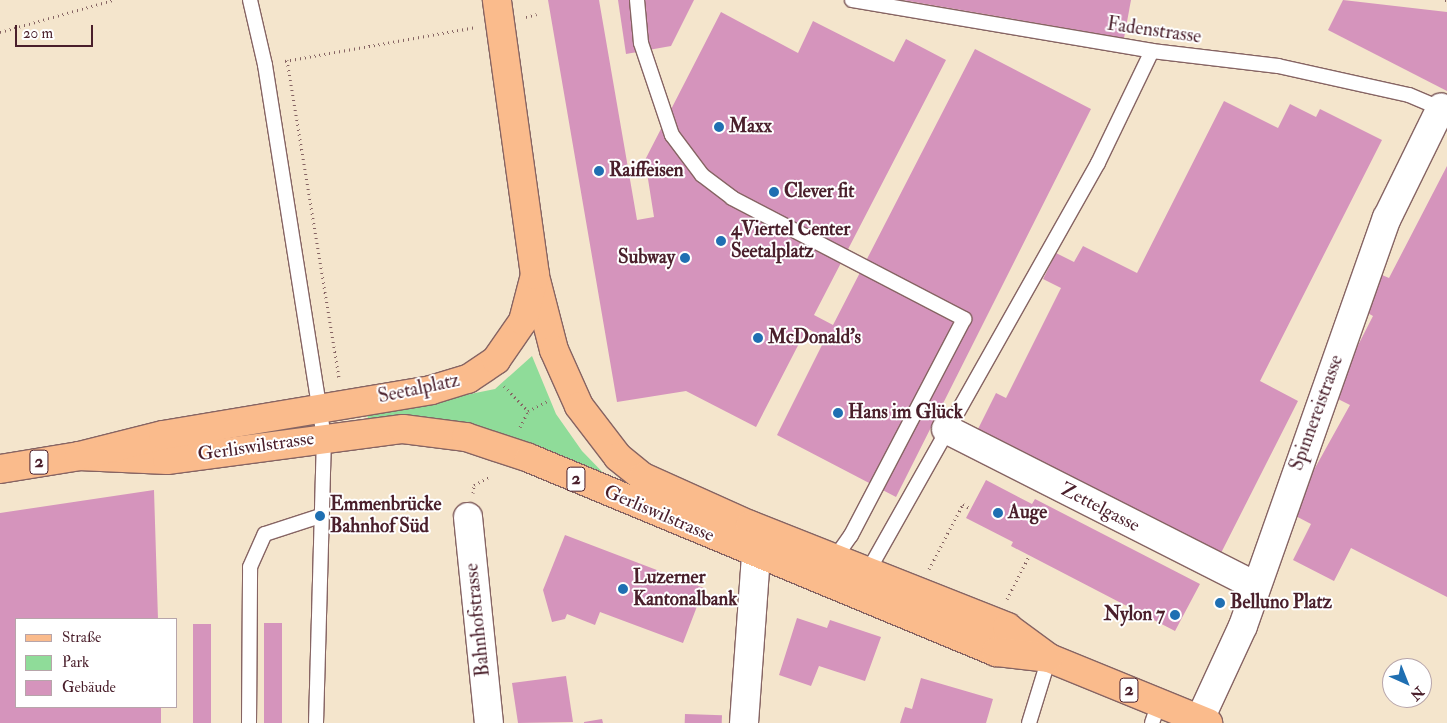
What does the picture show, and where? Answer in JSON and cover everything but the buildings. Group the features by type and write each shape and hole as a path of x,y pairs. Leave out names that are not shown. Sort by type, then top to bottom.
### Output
{"main road":[{"name":"Seetalplatz","path":"0,469 79,456 163,435 320,407 431,390 479,374 496,360 518,332 535,275 498,11"},
{"name":"Gerliswilstrasse","path":"535,275 570,389 618,457 665,489 867,573 1007,627 1049,658 1155,713 1204,721"},
{"name":"Gerliswilstrasse","path":"79,456 166,460 324,437 403,429 466,436 529,458 756,554 996,652 1049,658"}],"street":[{"name":"Spinnereistrasse","path":"1204,721 1243,626 1255,586 1387,218 1444,110"},
{"name":"Zettelgasse","path":"946,429 1255,586"},
{"name":"Bahnhofstrasse","path":"468,517 489,723"},
{"path":"744,723 756,554"}],"lane":[{"path":"250,0 265,65 324,437 320,516 316,723"},
{"path":"637,0 641,43 672,135 702,175 732,198 964,319 851,535 834,559"},
{"name":"Fadenstrasse","path":"852,0 1152,51 1278,66 1408,95 1444,110"},
{"path":"867,573 946,429 1098,163 1152,51"},
{"path":"249,723 250,567 265,534 320,516"},
{"path":"1029,723 1049,658"}],"path":[{"path":"0,32 113,0"},
{"path":"265,65 498,11 538,14"},
{"path":"287,60 340,380 344,383"},
{"path":"474,485 488,477"},
{"path":"925,576 963,504 971,508"},
{"path":"1006,603 1029,556"}],"green space":[{"path":"532,356 556,414 582,451 613,483 369,422 367,415 495,389"}],"place":[{"name":"Maxx","path":"719,127"},
{"name":"Raiffeisen","path":"599,171"},
{"name":"Clever fit","path":"774,192"},
{"name":"4Viertel Center Seetalplatz","path":"721,241"},
{"name":"Subway","path":"685,258"},
{"name":"McDonald's","path":"758,338"},
{"name":"Hans im Glück","path":"838,413"},
{"name":"Auge","path":"998,513"},
{"name":"Emmenbrücke Bahnhof Süd","path":"320,516"},
{"name":"Luzerner Kantonalbank","path":"623,589"},
{"name":"Belluno Platz","path":"1220,603"},
{"name":"Nylon 7","path":"1175,615"}]}
